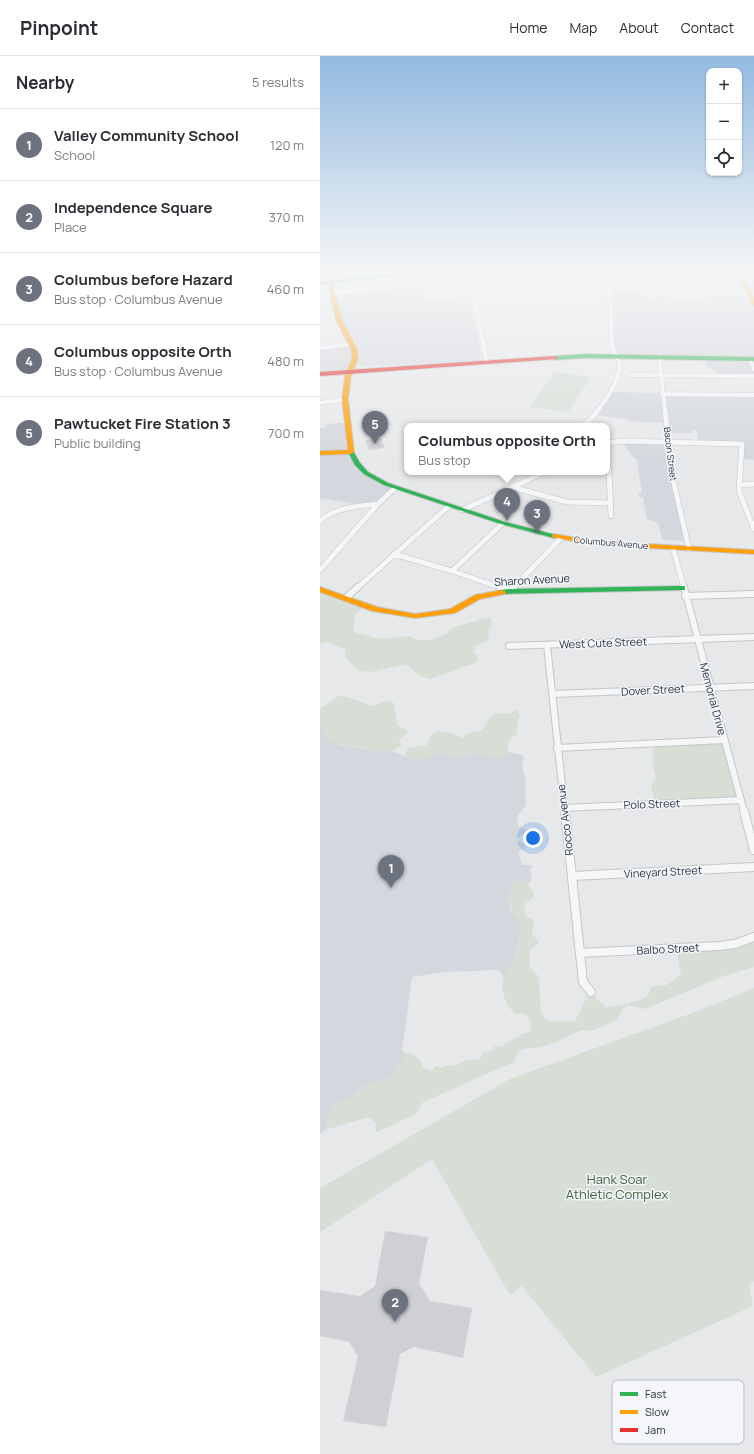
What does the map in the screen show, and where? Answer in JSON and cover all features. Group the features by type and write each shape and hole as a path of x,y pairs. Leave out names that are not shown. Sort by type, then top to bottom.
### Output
{"street":[{"path":"320,453 351,450 345,400 351,367 355,355 348,336"},
{"path":"482,336 487,362"},
{"path":"584,423 592,418 614,383 620,362 614,354 612,336"},
{"path":"320,348 352,344"},
{"path":"320,374 351,367 365,370 584,356 752,359 754,369"},
{"name":"Bacon Street","path":"659,358 672,475 689,549"},
{"path":"631,375 754,376"},
{"path":"662,394 754,395"},
{"path":"320,403 345,400"},
{"path":"610,442 617,441 742,444 739,491 752,516 754,529"},
{"name":"Columbus Avenue","path":"351,450 357,464 366,473 396,488 503,523 561,538 594,543 754,552"},
{"path":"462,510 538,475"},
{"path":"610,475 611,516"},
{"path":"739,484 754,484"},
{"path":"512,487 567,502 611,503"},
{"path":"320,570 378,504 396,488"},
{"path":"320,521 335,511 351,507 378,504"},
{"path":"346,598 449,506"},
{"path":"452,571 503,523"},
{"path":"394,554 452,571 510,591 561,538"},
{"name":"Memorial Drive","path":"673,548 754,850"},
{"name":"Sharon Avenue","path":"320,589 380,610 415,616 452,611 478,597 510,591 684,592"},
{"path":"684,592 754,594"},
{"name":"West Cute Street","path":"509,646 754,637"},
{"name":"Rocco Avenue","path":"547,645 583,982 591,992"},
{"name":"Dover Street","path":"552,694 754,686"},
{"path":"557,748 724,740"},
{"name":"Polo Street","path":"564,808 741,800"},
{"name":"Vineyard Street","path":"572,876 754,867"},
{"name":"Balbo Street","path":"580,953 718,946 735,944 754,937"}],"shaded area":[{"path":"352,336 478,336 482,357 475,361 367,366 358,364 359,351 356,341"},
{"path":"614,336 754,336 754,377 720,376 718,372 707,367 705,359 615,358"},
{"path":"352,345 350,372 320,375 320,348"},
{"path":"609,392 754,395 754,460 744,459 743,446 698,444 697,432 694,430 692,430 691,433 668,433 666,423 628,421 625,419 595,415"},
{"path":"347,423 350,448 365,473 393,487 377,504 356,504 320,498 320,428 326,428 326,425"},
{"path":"622,443 669,443 675,492 687,541 663,540 658,523 647,519 643,498 639,497 639,493 642,492 637,460"},
{"path":"320,722 324,730 340,745 377,751 392,751 415,760 425,759 431,755 439,754 459,756 487,754 500,759 509,752 524,756 522,764 525,779 526,805 516,818 519,827 529,830 527,834 518,837 516,841 526,844 524,848 518,852 522,865 532,865 530,871 532,878 529,884 522,880 512,885 511,892 508,894 511,911 520,920 522,929 513,962 504,977 499,970 444,972 412,977 402,1050 404,1052 404,1057 389,1078 369,1083 346,1100 331,1107 325,1130 320,1134"}],"green space":[{"path":"555,372 591,377 568,412 530,407"},
{"path":"326,591 367,605 355,614 353,630 357,633 384,639 409,636 418,640 430,640 445,635 452,628 482,619 491,618 492,625 488,631 489,640 475,646 473,652 479,659 475,663 430,679 419,675 406,664 370,672 358,670 346,658 345,649 328,642 320,644 320,593"},
{"path":"340,695 373,706 387,701 394,703 397,725 409,731 399,740 401,746 392,751 377,751 328,742 320,722 320,709"},
{"path":"517,710 520,717 517,722 517,734 509,740 507,749 509,752 500,759 487,754 459,756 439,754 431,755 425,759 415,760 404,755 408,748 427,745 432,734 436,732 441,731 451,733 462,738 470,732 482,731 487,722 495,713 509,714"},
{"path":"726,743 741,804 655,806 651,785 656,777 653,766 653,746"},
{"path":"516,880 526,882 535,896 526,903 524,912 528,918 534,920 532,934 539,942 529,953 530,967 539,977 541,1013 547,1020 553,1022 575,1021 587,997 592,995 606,1007 627,1004 643,999 648,995 652,986 667,985 681,974 677,951 754,939 754,967 724,976 645,1009 627,1005 622,1010 617,1020 591,1031 582,1030 560,1041 540,1047 522,1049 517,1054 514,1062 423,1102 415,1115 376,1132 376,1123 369,1117 325,1130 331,1107 346,1100 369,1083 389,1078 404,1057 404,1052 416,1057 420,1061 423,1068 432,1071 435,1066 441,1068 445,1066 457,1065 463,1061 480,1059 483,1053 491,1051 495,1046 500,1047 522,1034 531,1032 531,1024 527,1015 520,1013 516,1014 512,1011 506,1002 503,992 504,977 514,959 520,937 520,921 514,916 511,903 508,901 506,896 511,892 512,885"},
{"name":"Hank Soar Athletic Complex","path":"754,988 754,1281 749,1285 753,1306 596,1377 522,1286 510,1295 432,1159 320,1232 320,1188 510,1079 695,1012"}],"building":[{"path":"381,438 385,448 369,450 365,440"},
{"path":"385,1231 428,1237 419,1283 430,1301 472,1308 463,1358 414,1347 400,1354 386,1427 343,1421 358,1356 349,1342 320,1336 320,1290 360,1296 375,1286"}],"traffic: fast":[{"path":"555,358 585,356 754,359"},
{"path":"351,452 357,464 366,473 386,484 503,523 554,536"},
{"path":"502,592 682,588"}],"traffic: slow":[{"path":"347,336 354,349 355,359 348,376 345,399 351,452"},
{"path":"320,453 351,452"},
{"path":"554,536 594,543 754,552"},
{"path":"320,589 375,609 415,616 452,611 478,597 502,592"}],"traffic: jam":[{"path":"320,374 555,358"}],"place":[{"name":"Pawtucket Fire Station 3","path":"375,444"},
{"name":"Columbus opposite Orth","path":"507,521"},
{"name":"Columbus before Hazard","path":"537,533"},
{"name":"Valley Community School","path":"391,888"},
{"name":"Independence Square","path":"395,1322"}]}
